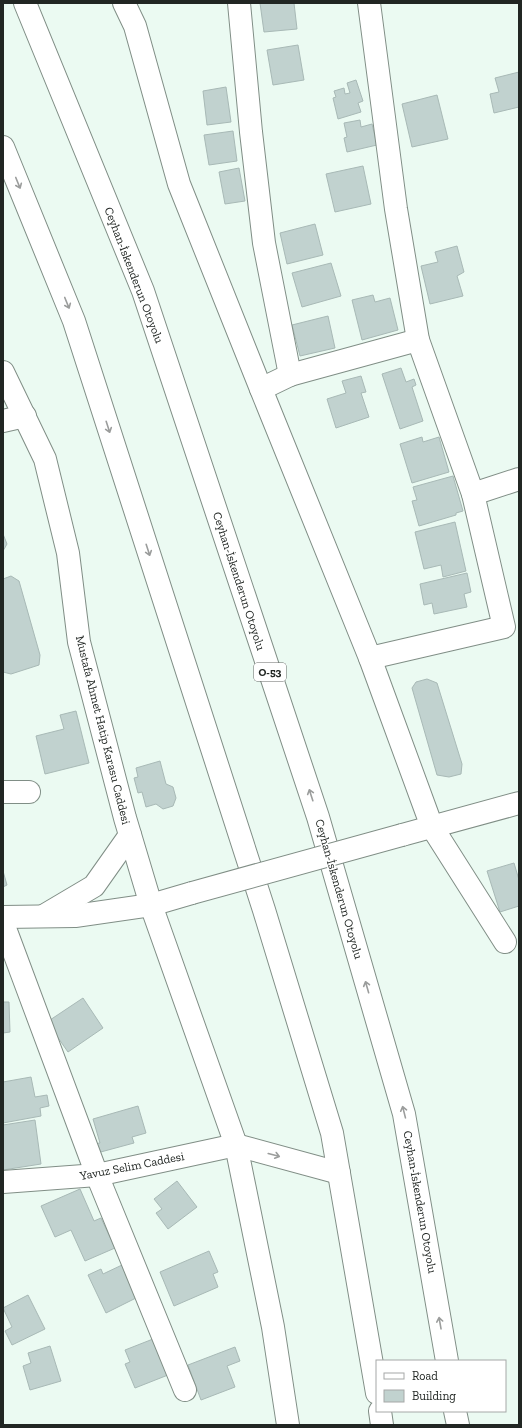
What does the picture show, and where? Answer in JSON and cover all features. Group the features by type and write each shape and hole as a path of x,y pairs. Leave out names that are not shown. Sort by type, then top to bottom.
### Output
{"main road":[{"name":"Ceyhan-İskenderun Otoyolu","path":"24,3 143,291 318,817 404,1114 447,1360"},
{"path":"124,3 135,26 179,184 370,658 432,827 506,942"},
{"path":"239,3 251,132 264,243 290,375"},
{"path":"369,3 396,209 418,340 473,494 511,624 370,658"},
{"path":"3,147 74,320 264,910 332,1133 376,1387"},
{"path":"261,389 290,375 418,340"},
{"name":"Mustafa Ahmet Hatip Karasu Caddesi","path":"3,372 45,459 68,553 79,642 130,835 151,905 236,1145 273,1327 288,1425"},
{"path":"3,421 25,416"},
{"path":"473,494 519,479"},
{"path":"3,792 29,792"},
{"path":"3,917 75,916 151,905 519,803"},
{"path":"44,916 94,886 130,835"},
{"path":"3,923 97,1175 185,1390"},
{"path":"236,1145 339,1173"},
{"name":"Yavuz Selim Caddesi","path":"3,1182 97,1175 236,1145"},
{"path":"380,1412 382,1425"},
{"path":"455,1412 458,1425"}],"building":[{"path":"260,3 294,3 297,29 264,32"},
{"path":"298,45 304,80 273,85 267,50"},
{"path":"519,72 519,107 494,113 490,94 499,92 495,78"},
{"path":"356,80 363,101 358,103 361,112 338,119 333,98 336,97 334,91 344,88 345,94 350,93 347,83"},
{"path":"226,87 231,122 207,125 203,91"},
{"path":"437,95 448,139 412,147 402,104"},
{"path":"360,120 361,127 372,124 377,145 347,152 344,138 347,137 344,123"},
{"path":"233,131 237,161 209,165 204,135"},
{"path":"363,166 371,204 335,212 326,174"},
{"path":"239,168 245,201 225,204 219,172"},
{"path":"315,224 323,255 287,264 280,233"},
{"path":"457,246 464,272 457,276 463,296 430,304 421,266 438,262 435,252"},
{"path":"331,263 341,296 302,307 292,273"},
{"path":"373,295 375,302 390,298 398,330 362,340 352,300"},
{"path":"328,316 335,348 300,356 292,325"},
{"path":"401,368 406,382 414,379 416,385 412,387 423,421 400,429 382,374"},
{"path":"361,376 366,392 361,393 369,417 336,428 327,399 346,393 342,381"},
{"path":"422,437 423,442 439,437 449,472 412,483 400,444"},
{"path":"453,476 463,511 456,513 456,515 419,526 412,501 417,500 413,487"},
{"path":"455,522 466,571 443,577 441,565 424,569 415,532"},
{"path":"3,534 7,544 3,551"},
{"path":"467,573 471,592 464,594 467,607 434,614 432,603 424,605 420,584"},
{"path":"11,576 19,581 40,655 39,665 11,674 3,672 3,579"},
{"path":"427,679 437,683 462,764 461,774 449,777 437,775 412,688 416,682"},
{"path":"76,711 89,763 45,774 36,736 64,729 60,715"},
{"path":"160,761 166,784 173,787 176,798 173,806 163,809 156,804 146,807 142,792 138,793 134,778 138,777 136,768"},
{"path":"514,863 519,880 519,906 500,912 487,871"},
{"path":"3,871 7,885 3,887"},
{"path":"83,998 103,1028 68,1052 47,1022"},
{"path":"3,1002 9,1002 10,1032 3,1033"},
{"path":"31,1077 35,1097 47,1095 49,1106 40,1108 41,1116 3,1123 3,1082"},
{"path":"138,1106 146,1133 132,1137 134,1143 97,1153 94,1144 100,1143 93,1119"},
{"path":"35,1120 41,1164 3,1170 3,1125"},
{"path":"177,1181 197,1207 168,1229 156,1213 162,1209 154,1199"},
{"path":"80,1189 94,1221 101,1218 115,1248 85,1261 71,1230 55,1237 41,1206"},
{"path":"209,1251 218,1272 213,1274 218,1287 174,1306 160,1272"},
{"path":"122,1265 138,1297 106,1313 88,1275 101,1269 103,1274"},
{"path":"28,1295 45,1329 12,1345 5,1331 12,1327 3,1308"},
{"path":"153,1339 168,1375 135,1388 125,1364 130,1362 125,1350"},
{"path":"50,1346 61,1381 30,1390 23,1366 31,1363 28,1353"},
{"path":"235,1347 240,1361 227,1366 235,1387 201,1400 188,1365"}]}
